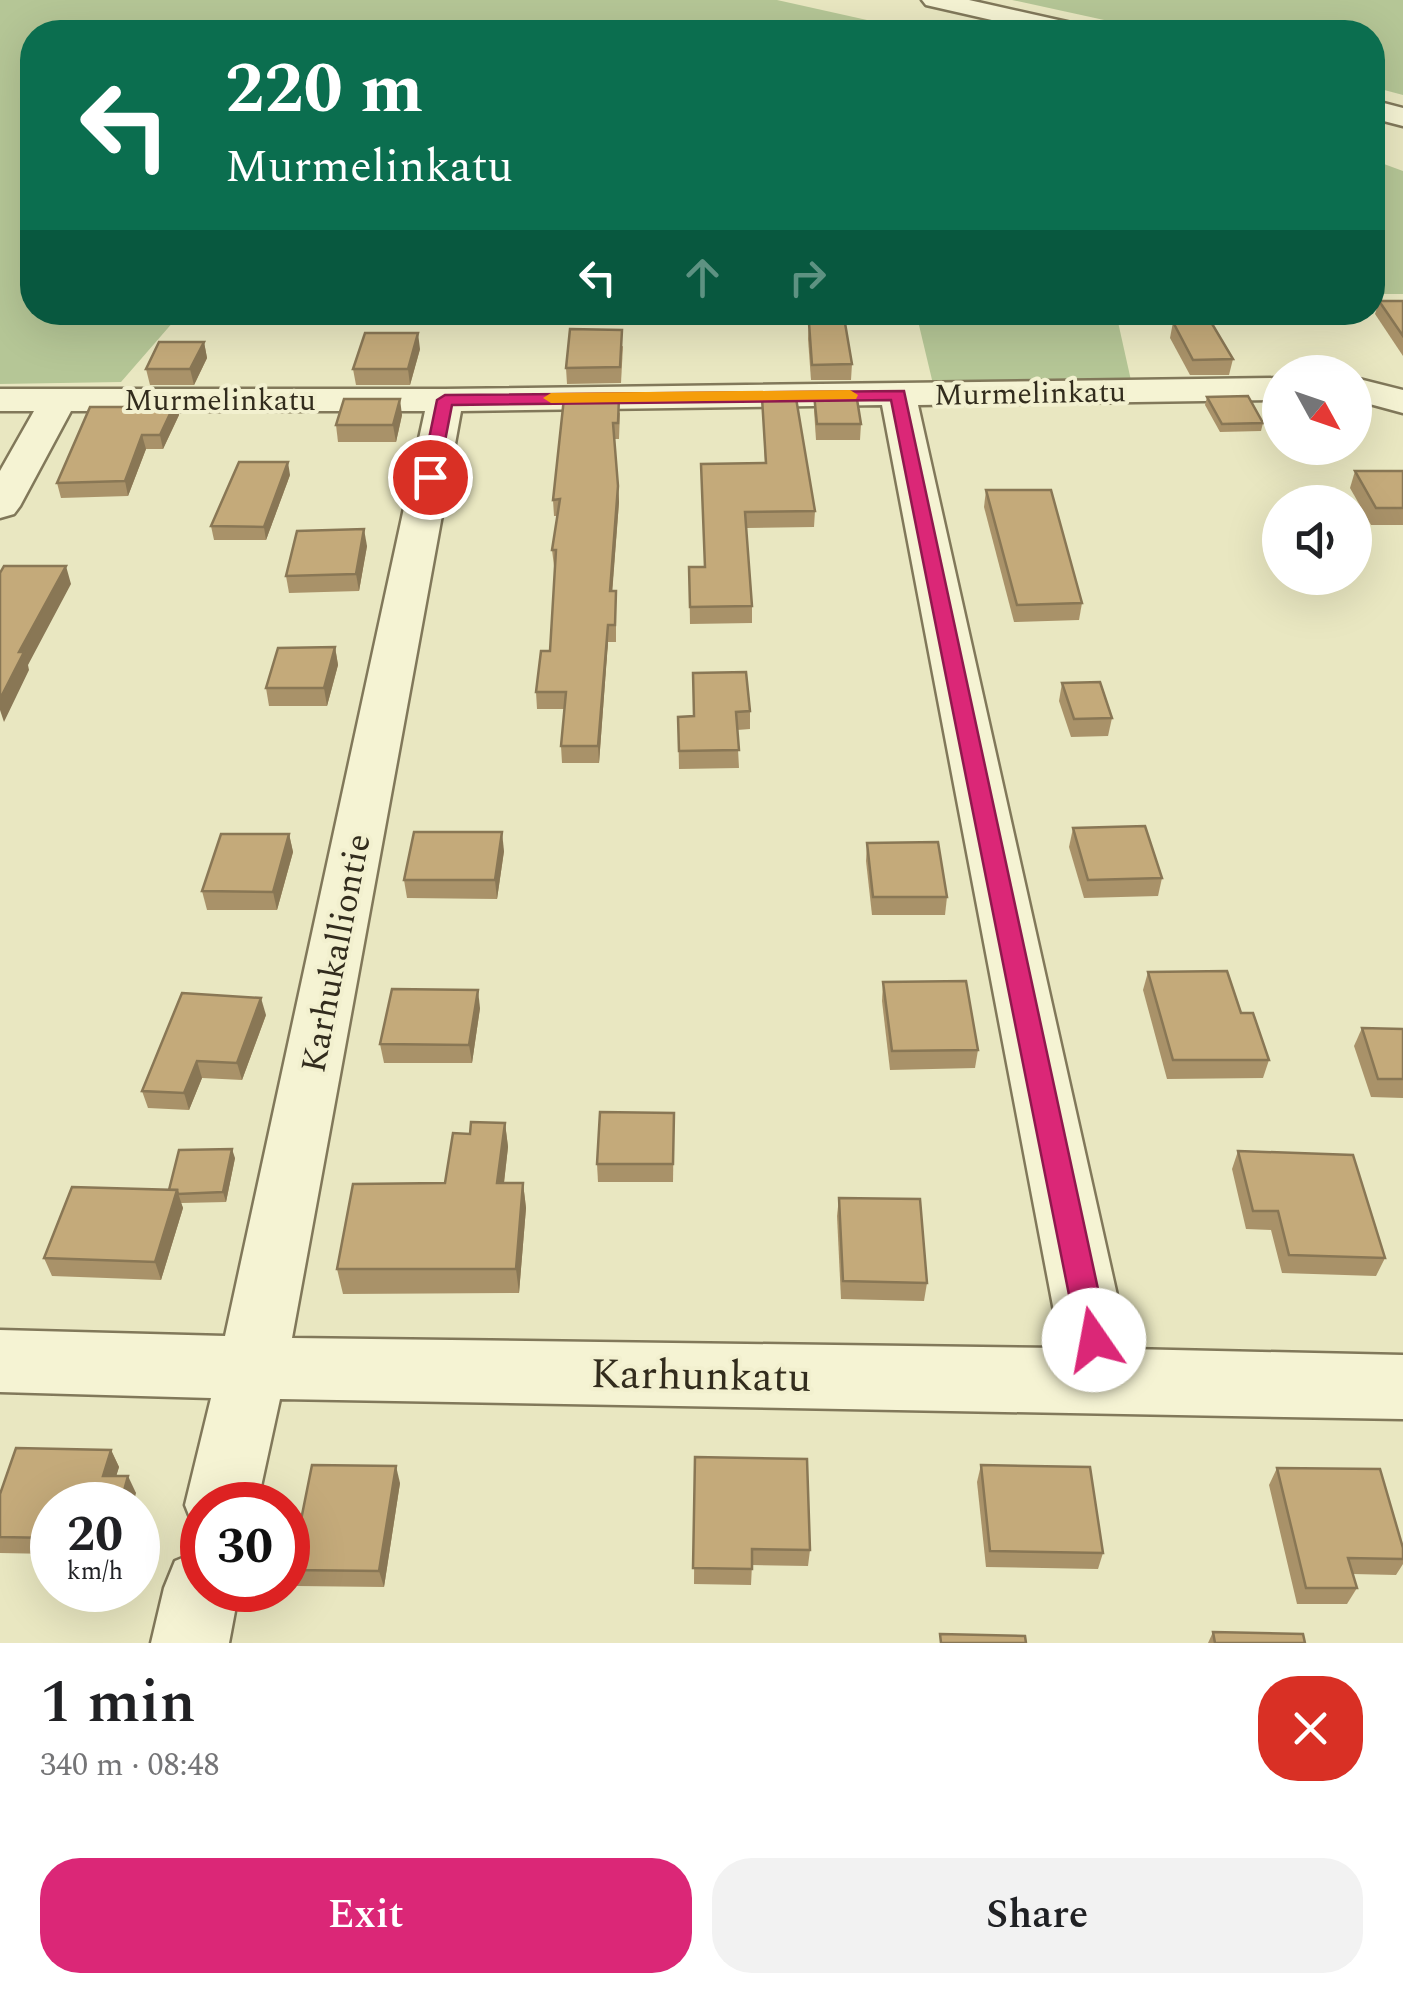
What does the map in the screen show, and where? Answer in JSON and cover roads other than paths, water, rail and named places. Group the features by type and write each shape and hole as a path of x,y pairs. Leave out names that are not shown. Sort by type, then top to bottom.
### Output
{"street":[{"path":"935,0 1023,20"},
{"name":"Murmelinkatu","path":"0,400 445,400 1262,390"},
{"path":"1372,393 1399,400"},
{"path":"898,395 1102,1378"},
{"path":"0,506 59,400"},
{"name":"Karhukalliontie","path":"226,1482 252,1370 445,400"},
{"name":"Karhunkatu","path":"0,1361 252,1370 1102,1378 1403,1387"},
{"path":"190,1643 197,1612"}]}
